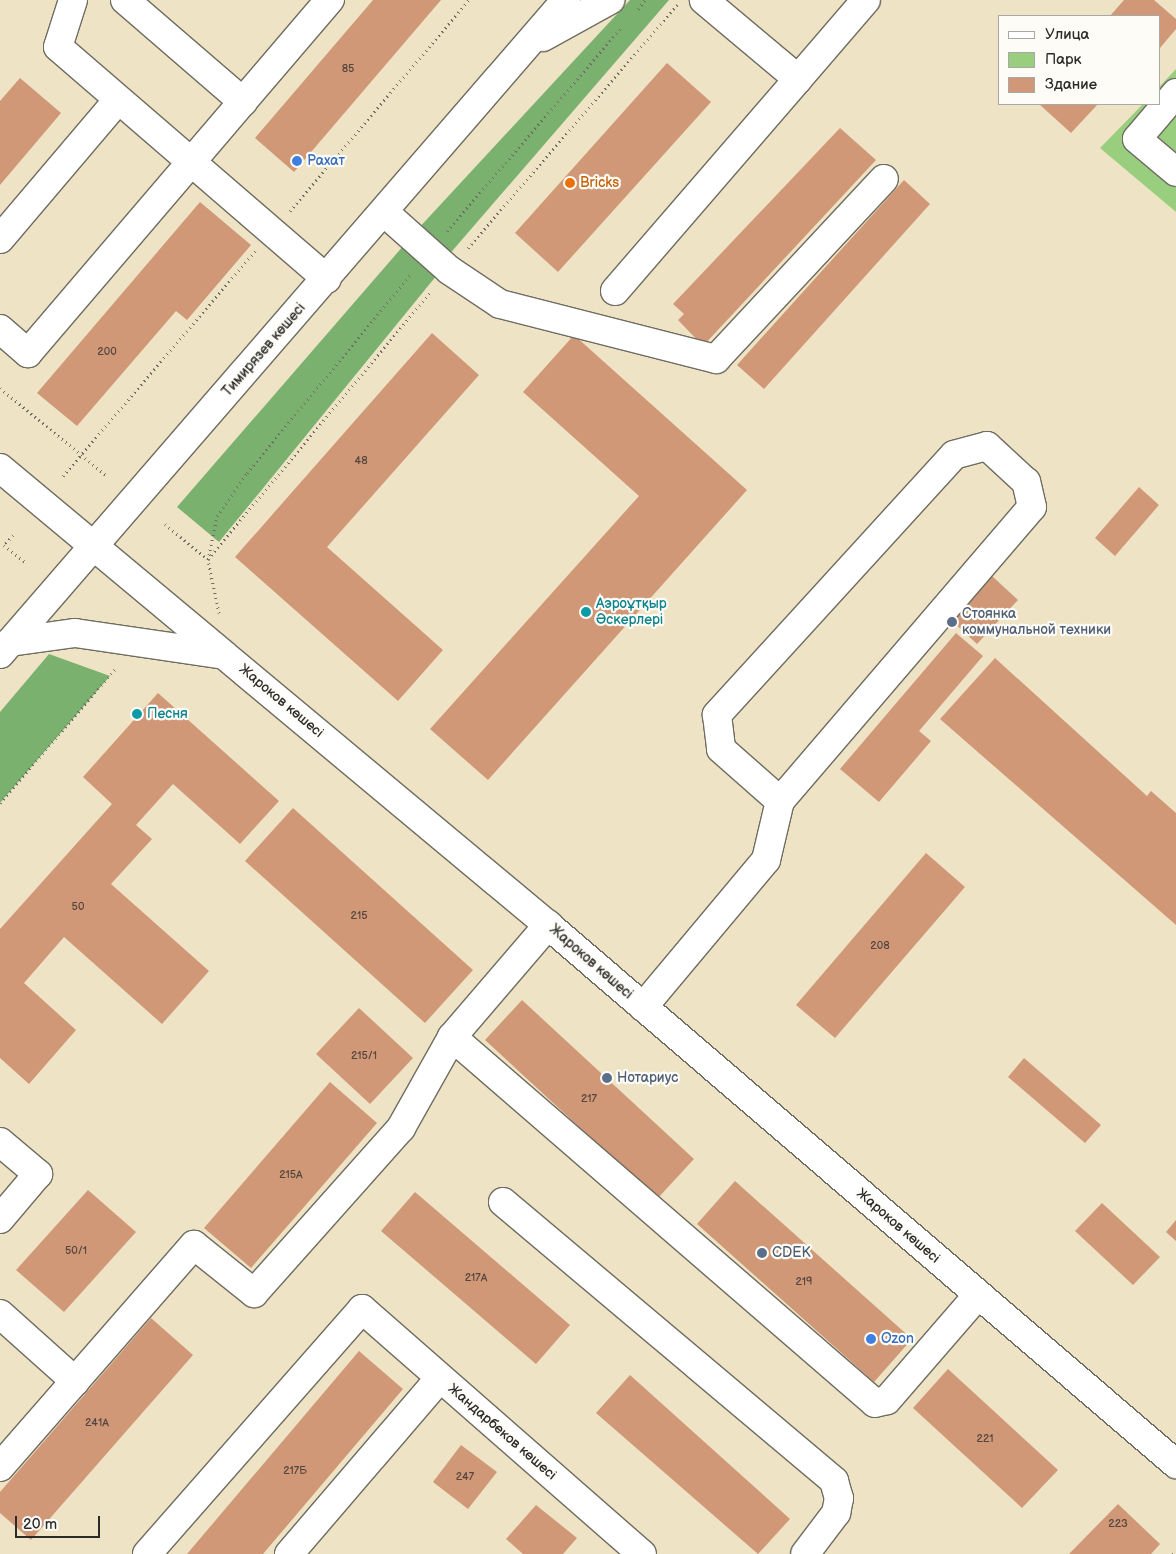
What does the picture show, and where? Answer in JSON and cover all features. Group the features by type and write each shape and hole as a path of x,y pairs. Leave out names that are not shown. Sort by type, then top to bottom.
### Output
{"street":[{"path":"73,0 58,47 326,279"},
{"path":"125,0 243,102"},
{"path":"0,329 28,354 330,0"},
{"name":"Тимирязев көшесі","path":"5,648 566,0"},
{"name":"Тимирязев көшесі","path":"527,47 610,0"},
{"path":"704,0 798,79"},
{"path":"615,291 866,0"},
{"path":"1176,93 1137,139 1176,172"},
{"path":"0,238 118,100"},
{"path":"384,212 449,270 500,304 716,359 884,179"},
{"path":"642,1007 766,860 780,801 1032,507 1026,482 987,446 954,455 717,715 721,749 780,801"},
{"name":"Жароков көшесі","path":"0,468 187,628 226,655 548,925 1176,1464"},
{"path":"5,648 75,633 226,655"},
{"path":"0,1467 194,1245 254,1293 401,1128 452,1037 548,925"},
{"path":"452,1037 875,1404 887,1400 978,1294"},
{"path":"0,1142 38,1174 0,1219"},
{"path":"502,1202 834,1481 839,1498 836,1514 805,1554"},
{"name":"Жандарбеков көшесі","path":"147,1554 362,1309 440,1378 624,1548"},
{"path":"0,1314 75,1381"},
{"path":"289,1554 440,1378"}],"path":[{"path":"0,388 80,456 107,476"},
{"path":"63,476 80,456"},
{"path":"165,524 208,560 226,655"},
{"path":"0,550 13,535"},
{"path":"4,545 26,563"},
{"path":"0,804 140,641"},
{"path":"1173,1554 1176,1550"}],"green space":[{"path":"630,0 669,0 447,257 417,230"},
{"path":"1176,69 1176,212 1100,148 1142,105 1161,105 1161,85"},
{"path":"404,245 437,275 219,542 177,507"},
{"path":"49,654 110,676 0,803 0,712"}],"building":[{"path":"373,0 441,0 294,172 255,138"},
{"path":"1124,0 1154,0 1176,19 1176,29 1161,47 1161,15 1111,15"},
{"path":"667,63 711,102 558,272 515,233"},
{"path":"20,78 61,113 0,185 0,101"},
{"path":"1040,105 1097,105 1071,133"},
{"path":"840,128 876,160 703,346 678,320 684,314 673,304"},
{"path":"904,180 930,204 764,389 737,365"},
{"path":"200,202 251,245 187,320 176,311 77,426 37,393"},
{"path":"432,333 479,375 327,547 443,650 398,701 235,557"},
{"name":"Аэроұтқыр Әскерлері","path":"574,335 747,490 488,780 430,729 639,496 523,392"},
{"path":"1139,487 1159,505 1115,556 1095,538"},
{"path":"992,576 1018,600 977,644 951,620"},
{"path":"956,633 983,656 919,731 931,741 879,802 840,769"},
{"path":"995,658 1147,796 1151,791 1176,813 1176,925 940,719"},
{"path":"158,693 279,801 240,844 173,784 136,825 152,839 111,884 209,971 162,1024 64,937 24,983 76,1030 29,1084 0,1058 0,929 112,804 83,777"},
{"path":"293,808 473,970 425,1023 245,861"},
{"path":"926,853 965,887 835,1038 796,1005"},
{"path":"522,1000 694,1159 657,1199 485,1040"},
{"path":"359,1008 413,1058 370,1104 316,1054"},
{"path":"1024,1058 1101,1125 1085,1143 1008,1077"},
{"path":"330,1082 377,1123 251,1268 204,1228"},
{"path":"735,1181 912,1339 874,1382 697,1224"},
{"path":"88,1190 136,1232 64,1312 16,1270"},
{"path":"415,1192 570,1325 536,1364 381,1231"},
{"path":"1102,1203 1160,1257 1133,1285 1075,1231"},
{"path":"1176,1220 1176,1241 1166,1232"},
{"path":"151,1318 193,1355 31,1540 0,1513 0,1492"},
{"path":"359,1351 403,1389 263,1554 187,1554"},
{"path":"948,1369 1058,1470 1022,1508 913,1408"},
{"path":"630,1375 790,1519 758,1554 596,1413"},
{"path":"461,1445 497,1472 468,1509 433,1482"},
{"path":"1118,1504 1160,1544 1151,1554 1069,1554"},
{"path":"536,1505 577,1538 563,1554 523,1554 506,1539"}],"place":[{"name":"Рахат","path":"297,161"},
{"name":"Bricks","path":"570,183"},
{"name":"Аэроұтқыр Әскерлері","path":"586,612"},
{"name":"Стоянка коммунальной техники","path":"952,622"},
{"name":"Песня","path":"137,714"},
{"name":"Нотариуc","path":"607,1078"},
{"name":"CDEK","path":"762,1253"},
{"name":"Ozon","path":"871,1339"}]}
